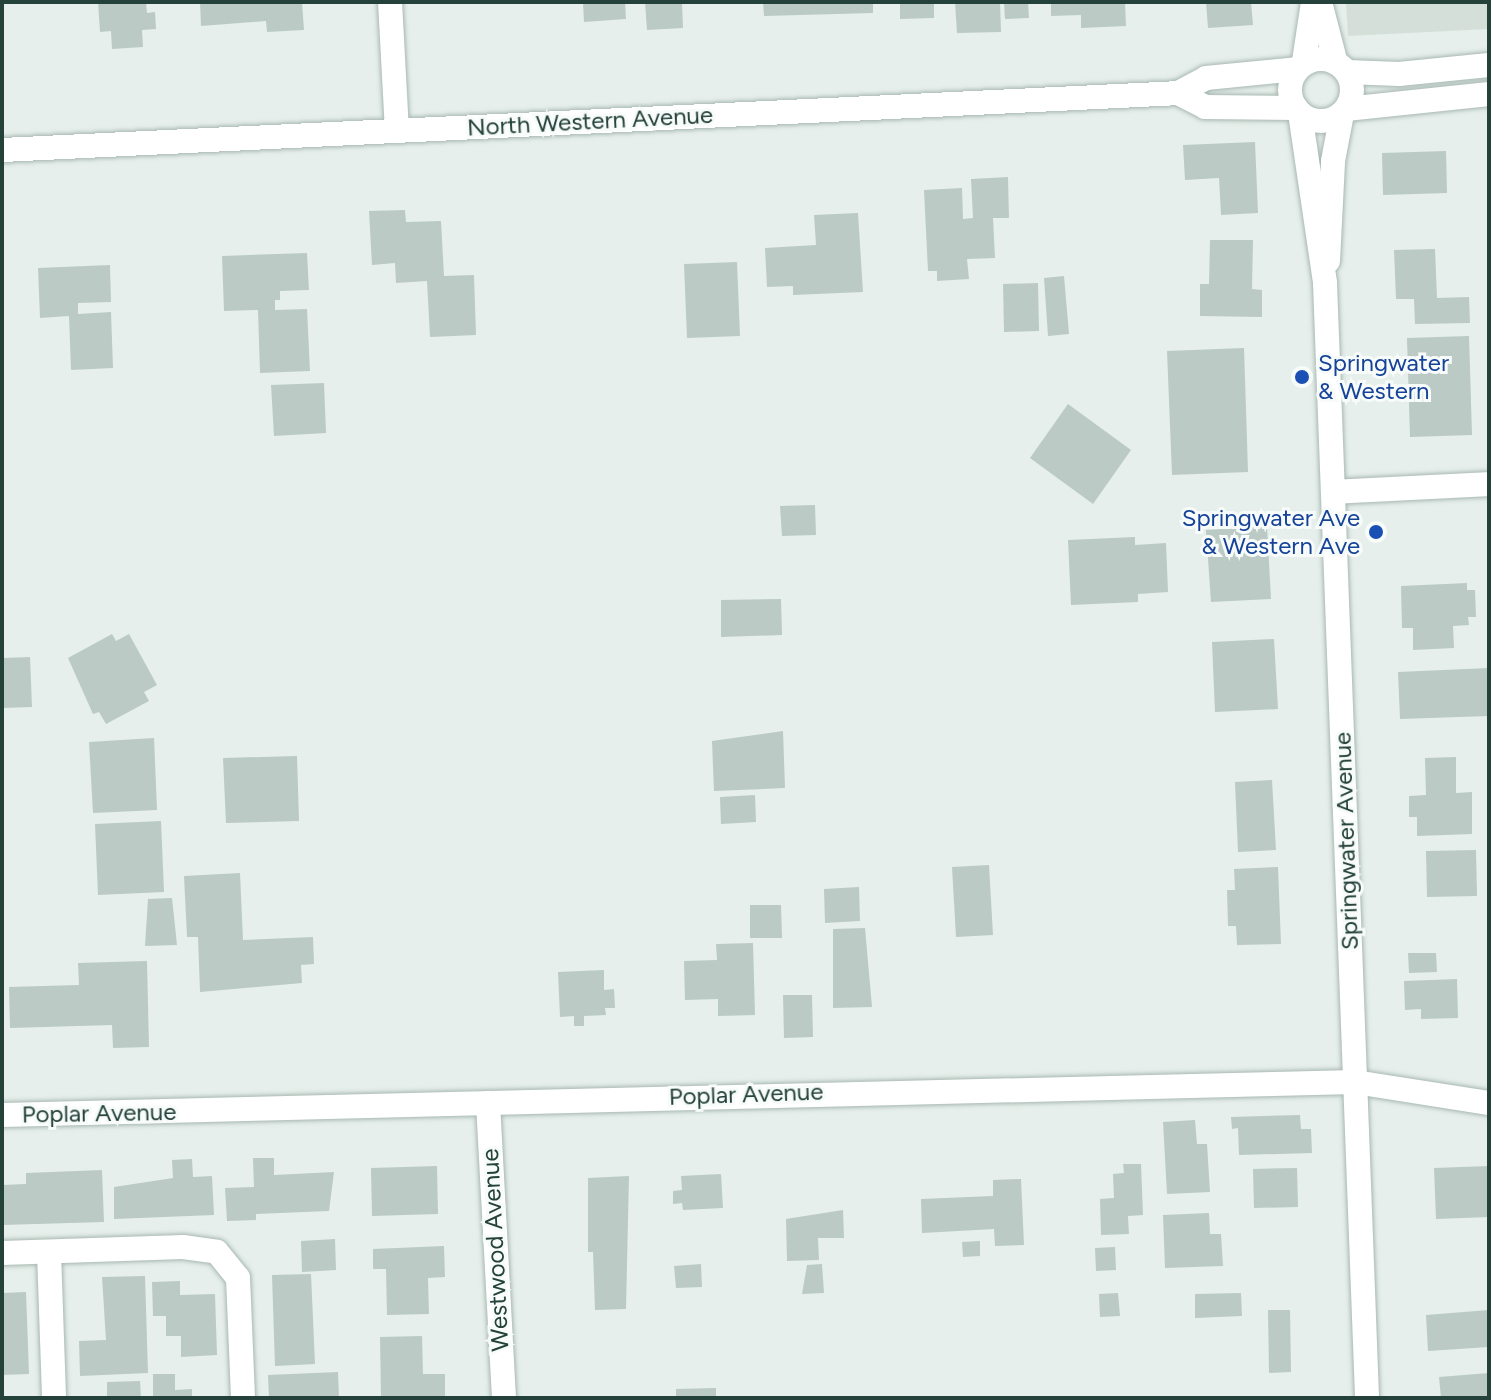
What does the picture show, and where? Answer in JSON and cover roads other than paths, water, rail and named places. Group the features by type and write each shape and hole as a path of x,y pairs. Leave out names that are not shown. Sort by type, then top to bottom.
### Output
{"street":[{"path":"390,2 397,130"},
{"path":"1298,111 1291,90 1301,65 1307,18 1313,2"},
{"path":"1320,2 1352,91 1344,112"},
{"name":"North Western Avenue","path":"2,150 1178,93 1206,78 1301,65 1341,66 1399,74 1489,65"},
{"name":"North Western Avenue","path":"1178,93 1205,107 1298,111 1321,122 1344,112 1489,94"},
{"name":"Springwater Avenue","path":"1298,111 1325,283"},
{"name":"Springwater Avenue","path":"1344,112 1335,142 1325,283 1367,1398"},
{"path":"1333,492 1489,484"},
{"name":"Poplar Avenue","path":"2,1115 1355,1082 1489,1103"},
{"name":"Westwood Avenue","path":"488,1103 504,1398"},
{"path":"2,1253 183,1247 217,1252 238,1278 243,1398"},
{"path":"49,1253 54,1398"}],"place":[{"name":"Springwater & Western","path":"1302,377"},
{"name":"Springwater Ave & Western Ave","path":"1376,532"}]}
